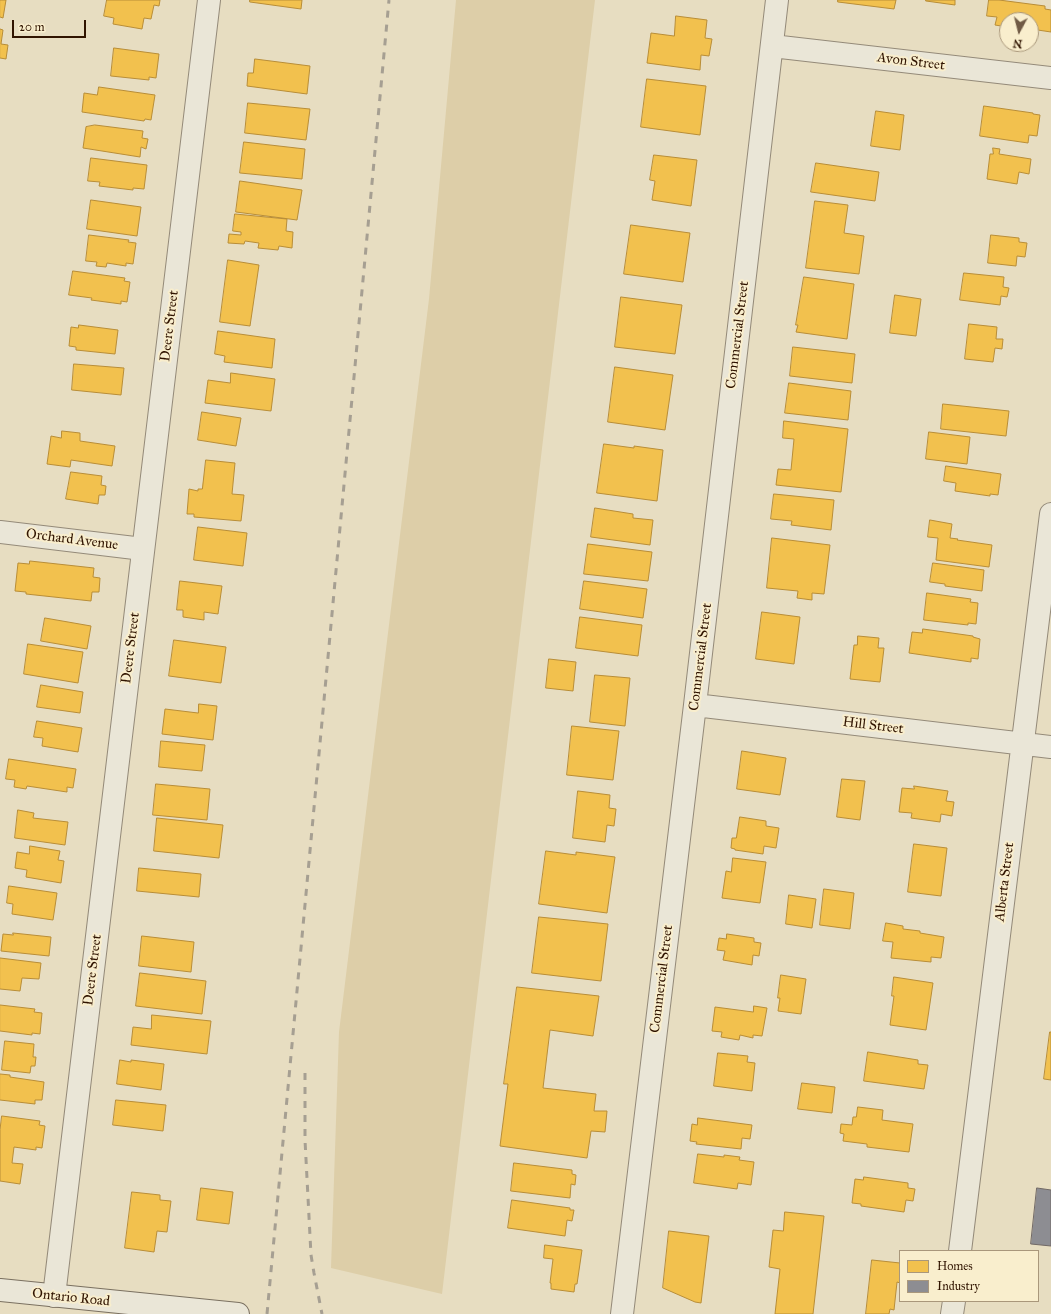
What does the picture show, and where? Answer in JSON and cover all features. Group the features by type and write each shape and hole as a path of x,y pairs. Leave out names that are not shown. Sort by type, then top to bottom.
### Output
{"street":[{"name":"Deere Street","path":"54,1296 209,0"},
{"name":"Commercial Street","path":"622,1314 777,0"},
{"name":"Avon Street","path":"772,46 1051,78"},
{"name":"Alberta Street","path":"960,1250 1051,514"},
{"name":"Orchard Avenue","path":"0,532 143,549"},
{"name":"Hill Street","path":"695,705 1051,747"},
{"name":"Ontario Road","path":"0,1290 238,1314"},
{"path":"952,1314 954,1302"}],"shaded area":[{"path":"456,0 595,0 442,1294 331,1268 339,1032 429,299"}],"building: Homes":[{"path":"0,0 6,0 3,18 0,17"},
{"path":"107,0 160,0 159,6 154,5 151,19 144,18 142,29 113,24 114,18 104,16"},
{"path":"250,0 302,0 301,9 250,2"},
{"path":"838,0 896,0 894,9 838,2"},
{"path":"955,0 955,5 926,1"},
{"path":"989,0 1045,6 1045,9 1051,10 1051,32 1039,30 1039,12 999,12 999,26 995,25 997,17 987,16"},
{"path":"676,16 707,20 705,38 712,39 709,56 701,55 700,70 647,63 651,33 674,36"},
{"path":"0,29 3,30 1,44 8,45 6,59 0,58"},
{"path":"114,48 159,54 156,78 149,77 149,80 111,76"},
{"path":"255,59 310,66 307,94 247,86 248,73 253,73"},
{"path":"647,79 706,86 700,135 641,127"},
{"path":"99,87 155,95 151,120 145,119 144,121 82,112 84,93 97,95"},
{"path":"248,103 310,109 306,140 245,133"},
{"path":"984,106 1040,115 1037,136 1029,135 1028,143 980,136"},
{"path":"876,111 904,115 900,150 871,146"},
{"path":"95,125 143,131 142,138 148,139 146,149 141,147 140,157 83,148 86,127"},
{"path":"244,142 305,149 302,179 240,173"},
{"path":"993,148 1000,149 999,154 1031,159 1029,174 1019,172 1017,184 987,179 990,154 993,154"},
{"path":"654,155 697,160 691,206 652,200 655,181 650,180"},
{"path":"91,158 147,165 144,189 133,188 133,190 99,186 100,182 88,181"},
{"path":"816,163 879,172 875,201 811,192"},
{"path":"240,181 302,190 297,220 236,212"},
{"path":"91,200 141,207 137,236 87,229"},
{"path":"815,201 848,205 844,233 864,236 859,274 806,268"},
{"path":"235,214 287,219 286,231 293,232 292,248 279,246 278,250 258,248 259,243 245,241 244,244 228,243 229,234 241,235 241,232 233,231"},
{"path":"631,225 690,233 683,282 624,274"},
{"path":"89,235 129,240 128,242 136,243 133,264 126,263 126,266 107,263 106,267 96,266 97,262 86,261"},
{"path":"991,235 1019,238 1019,242 1027,243 1025,257 1017,256 1016,266 988,263"},
{"path":"228,260 259,265 250,326 220,322"},
{"path":"73,271 125,278 124,281 130,282 127,302 121,301 121,304 69,295"},
{"path":"964,273 1004,277 1003,287 1009,288 1007,297 1001,296 1000,305 960,300"},
{"path":"804,277 854,284 847,339 796,332"},
{"path":"895,295 921,299 916,336 890,333"},
{"path":"621,297 682,305 675,354 615,347"},
{"path":"969,324 997,327 996,339 1003,339 1002,349 995,348 993,362 965,359"},
{"path":"79,325 118,330 115,354 76,350 76,347 69,346 71,327 78,328"},
{"path":"218,331 275,339 272,368 224,362 225,356 215,354"},
{"path":"793,347 855,354 852,383 790,376"},
{"path":"74,364 124,368 121,395 72,390"},
{"path":"615,367 673,375 665,430 608,422"},
{"path":"231,373 275,379 271,411 205,403 208,380 230,383"},
{"path":"789,383 851,391 848,420 785,413"},
{"path":"943,404 1009,411 1006,436 941,429"},
{"path":"202,412 241,418 236,446 198,440"},
{"path":"784,421 848,429 841,492 776,485 778,469 791,470 794,439 783,438"},
{"path":"62,431 80,433 80,441 115,446 112,466 71,460 70,467 47,464 51,436 61,438"},
{"path":"929,432 970,437 967,464 926,459"},
{"path":"604,444 663,450 657,501 597,493"},
{"path":"206,460 235,463 232,494 244,495 241,521 194,517 194,514 187,514 189,489 198,491 198,489 202,489"},
{"path":"946,466 1001,474 998,495 990,494 990,496 955,491 956,483 944,481"},
{"path":"71,472 102,476 101,485 106,486 105,495 99,495 98,504 66,499"},
{"path":"774,494 834,500 831,530 791,525 792,521 771,519"},
{"path":"595,508 633,514 633,518 653,520 650,545 591,537"},
{"path":"930,520 952,524 950,538 992,545 989,567 936,560 938,538 928,537"},
{"path":"198,527 247,533 243,566 194,560"},
{"path":"772,538 830,545 824,594 812,593 812,600 797,598 798,591 767,588"},
{"path":"588,544 652,552 648,581 584,574"},
{"path":"30,561 94,568 93,577 100,578 99,592 92,592 91,601 26,594 26,592 15,591 18,563 29,564"},
{"path":"933,563 984,570 982,591 945,586 945,584 930,582"},
{"path":"180,581 222,586 218,614 204,612 204,620 183,617 183,610 177,610"},
{"path":"584,581 647,589 643,618 580,609"},
{"path":"927,593 971,599 970,602 978,603 976,624 968,623 968,625 924,620"},
{"path":"762,612 800,617 794,664 756,659"},
{"path":"580,617 642,625 638,656 576,648"},
{"path":"45,618 91,626 87,649 41,641"},
{"path":"923,629 973,636 980,639 978,659 971,658 971,662 909,653 912,632 922,633"},
{"path":"858,636 879,638 878,648 884,648 880,682 850,679 854,645 857,645"},
{"path":"174,640 226,647 221,683 169,676"},
{"path":"28,644 83,652 78,683 24,674"},
{"path":"549,659 576,662 573,691 546,688"},
{"path":"595,675 630,678 625,726 590,722"},
{"path":"41,685 83,692 80,713 37,707"},
{"path":"199,704 217,706 213,740 162,734 165,709 198,713"},
{"path":"37,721 82,728 78,752 42,746 43,738 34,737"},
{"path":"572,726 619,731 613,780 567,775"},
{"path":"161,741 205,745 202,771 159,767"},
{"path":"742,751 786,758 780,795 737,789"},
{"path":"9,759 76,769 73,788 67,787 67,792 27,786 26,789 14,787 15,780 6,779"},
{"path":"842,779 865,781 860,820 837,817"},
{"path":"156,784 210,789 207,820 153,815"},
{"path":"914,786 948,791 946,801 954,802 952,816 941,814 940,822 911,818 912,813 899,812 902,788 914,789"},
{"path":"578,791 610,795 609,808 616,809 614,826 607,825 605,842 573,838"},
{"path":"18,810 34,813 33,818 68,822 65,845 15,838"},
{"path":"740,817 766,821 766,826 779,828 776,848 764,846 763,854 735,850 731,848 732,838 736,838"},
{"path":"157,818 223,825 219,858 154,851"},
{"path":"914,844 947,848 941,896 908,892"},
{"path":"30,846 60,851 58,860 64,861 61,883 26,877 27,870 15,868 17,852 29,854"},
{"path":"546,851 576,855 576,852 615,857 607,913 539,904"},
{"path":"733,858 766,862 760,903 722,898 726,871 731,872"},
{"path":"139,868 201,874 199,897 137,891"},
{"path":"9,886 57,893 53,920 12,914 13,904 7,903"},
{"path":"824,889 854,893 850,929 820,925"},
{"path":"789,895 816,899 812,928 786,924"},
{"path":"539,917 608,924 601,981 532,973"},
{"path":"886,923 903,926 903,929 920,931 920,933 944,937 941,958 931,957 931,962 891,958 893,942 883,941"},
{"path":"13,933 51,937 49,956 1,951 3,934 13,935"},
{"path":"727,934 754,938 754,942 761,943 759,956 753,955 752,965 723,960 725,951 717,950 719,938 726,939"},
{"path":"142,936 194,942 191,972 139,966"},
{"path":"0,958 41,963 39,979 22,978 20,991 0,989"},
{"path":"140,973 206,981 202,1014 136,1006"},
{"path":"781,975 806,979 801,1014 778,1011"},
{"path":"894,977 933,983 926,1030 890,1025 894,996 892,996"},
{"path":"517,987 599,996 593,1036 550,1030 543,1088 596,1094 594,1111 607,1111 605,1132 591,1131 587,1158 500,1146 508,1084 504,1084"},
{"path":"0,1005 35,1009 34,1012 42,1013 40,1034 32,1033 32,1035 0,1031"},
{"path":"754,1006 767,1008 762,1036 753,1035 753,1038 740,1035 739,1040 721,1037 722,1032 712,1031 715,1007 753,1012"},
{"path":"152,1015 211,1021 207,1054 131,1045 133,1027 151,1029"},
{"path":"1051,1032 1051,1080 1044,1079"},
{"path":"5,1041 34,1044 33,1057 36,1057 35,1066 31,1066 30,1073 2,1070"},
{"path":"868,1052 918,1060 918,1064 928,1065 924,1089 864,1081"},
{"path":"718,1053 748,1056 747,1062 755,1063 752,1091 714,1086"},
{"path":"120,1060 164,1064 161,1090 117,1084"},
{"path":"0,1074 44,1082 42,1100 35,1100 35,1104 0,1100"},
{"path":"802,1083 835,1087 832,1113 798,1109"},
{"path":"116,1100 166,1105 163,1131 113,1125"},
{"path":"858,1107 883,1110 882,1120 913,1124 909,1152 867,1147 867,1144 843,1141 844,1134 840,1133 841,1124 852,1125 853,1117 856,1117"},
{"path":"2,1116 40,1121 39,1125 45,1126 42,1148 36,1147 36,1150 14,1147 12,1163 23,1164 20,1184 0,1181 0,1130"},
{"path":"698,1118 752,1125 750,1139 742,1138 741,1149 696,1144 697,1142 690,1141 692,1124 697,1125"},
{"path":"698,1154 740,1157 739,1160 754,1162 751,1185 738,1183 737,1189 694,1183"},
{"path":"514,1163 572,1170 572,1174 576,1175 575,1185 571,1184 570,1198 511,1191"},
{"path":"864,1177 908,1183 908,1188 915,1189 913,1201 906,1200 904,1212 861,1206 861,1204 852,1203 855,1179 863,1180"},
{"path":"201,1188 233,1192 229,1224 197,1220"},
{"path":"132,1192 160,1195 160,1200 171,1201 167,1232 157,1231 154,1252 125,1248"},
{"path":"512,1200 570,1208 570,1210 574,1210 572,1221 567,1220 565,1236 508,1228"},
{"path":"785,1212 824,1216 813,1314 775,1314 780,1269 769,1267 773,1230 783,1231"},
{"path":"669,1231 709,1236 701,1303 695,1302 663,1288"},
{"path":"545,1245 582,1250 577,1284 575,1284 574,1292 551,1289 550,1283 553,1259 544,1258"},
{"path":"872,1260 899,1263 899,1283 897,1282 894,1310 890,1309 889,1314 866,1314"}],"building: Industry":[{"path":"1037,1188 1051,1190 1051,1246 1031,1244"}],"railway":[{"path":"267,1314 389,0"},
{"path":"305,1073 305,1140 311,1255 322,1314"}]}
